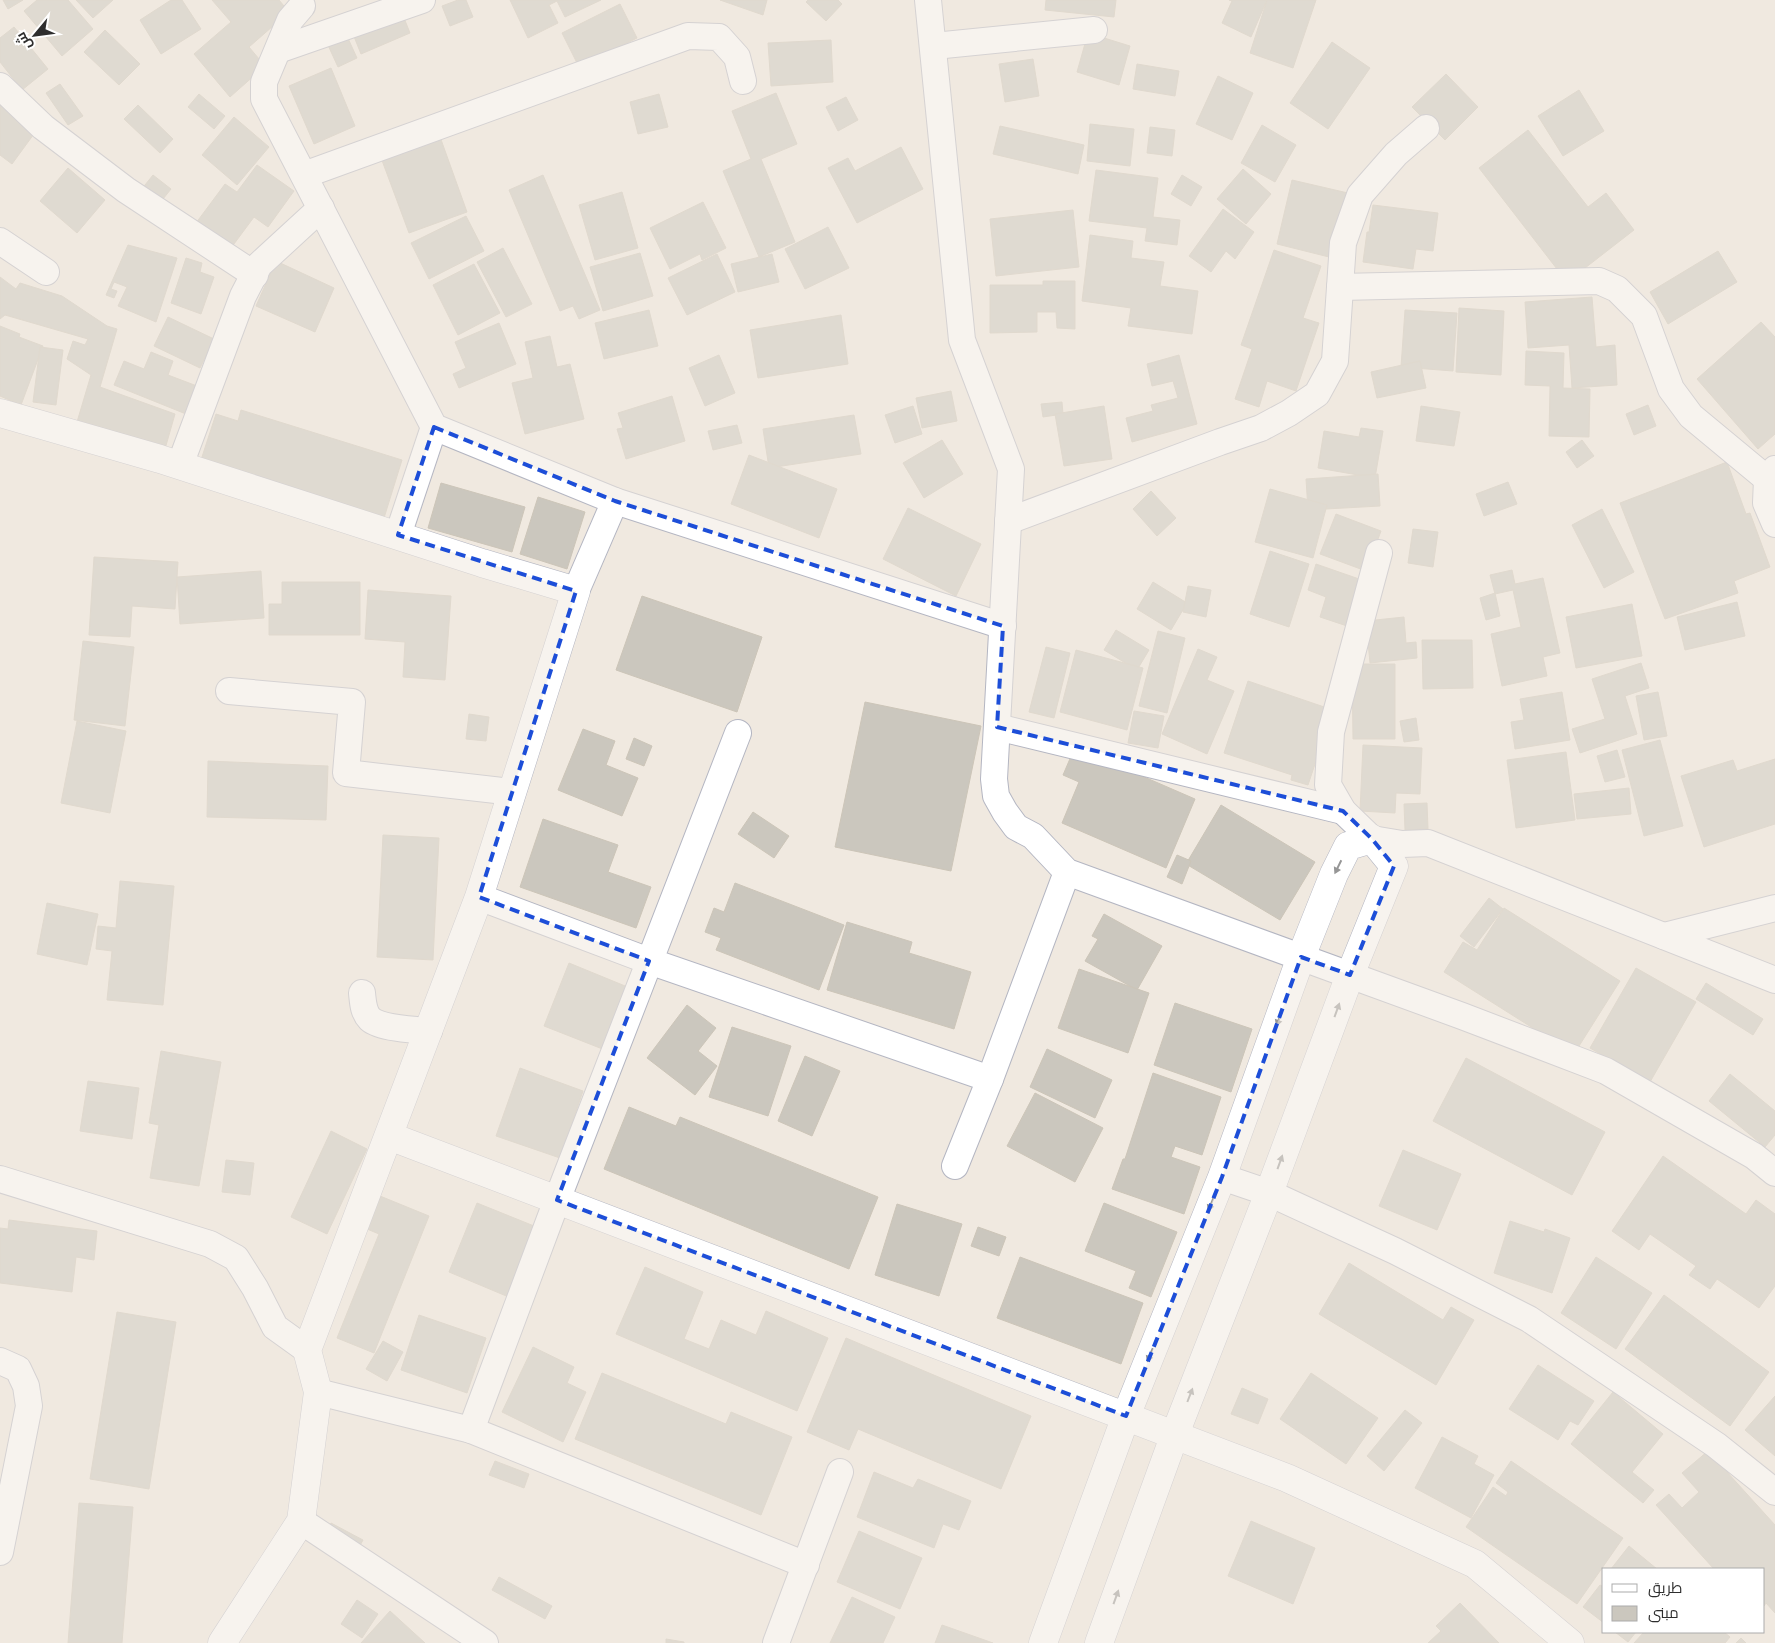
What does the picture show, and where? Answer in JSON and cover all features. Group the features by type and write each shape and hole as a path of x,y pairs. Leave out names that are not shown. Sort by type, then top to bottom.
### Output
{"street":[{"path":"278,50 422,0"},
{"path":"928,0 962,340 1011,469 994,779 996,796 1005,812 1016,826 1032,836 1067,872 1606,1071 1754,1156 1775,1173"},
{"path":"302,6 290,20 264,82 264,99 434,427 615,500 1003,626"},
{"path":"934,46 1094,30"},
{"path":"304,175 688,36 719,37 737,57 743,81"},
{"path":"0,86 43,127 126,190 254,275"},
{"path":"1008,521 1261,428 1289,413 1317,394 1335,361 1343,243 1360,195 1396,154 1426,128"},
{"path":"180,465 243,296 254,275 260,265 321,208"},
{"path":"0,241 46,272"},
{"path":"1340,287 1599,281 1617,289 1644,316 1671,389 1691,416 1771,474 1766,504 1775,524"},
{"path":"0,413 180,465 482,563 576,591"},
{"path":"398,536 434,427"},
{"path":"222,1643 301,1521 318,1392 307,1350 479,897 576,591 615,500"},
{"path":"1099,1643 1175,1434 1269,1193 1350,975 1394,866 1372,838 1343,811 1328,785 1332,732 1378,552"},
{"path":"229,691 352,702 346,773 512,792"},
{"path":"997,726 1343,811"},
{"path":"471,1430 557,1200 738,733"},
{"path":"1042,1643 1126,1416 1222,1178 1301,957 1334,874 1348,846 1372,838 1402,844 1428,843 1775,980"},
{"path":"955,1166 990,1079 1067,872"},
{"path":"479,897 649,961 990,1079"},
{"path":"1664,936 1775,908"},
{"path":"362,993 365,1011 371,1020 394,1028 429,1031"},
{"path":"389,1136 1287,1478 1475,1564 1570,1643"},
{"path":"1222,1178 1269,1193 1395,1251 1529,1319 1716,1445 1775,1492"},
{"path":"0,1179 210,1244 236,1258 255,1288 275,1328 307,1350"},
{"path":"0,1361 18,1369 26,1386 29,1406 0,1552"},
{"path":"318,1392 471,1430 806,1565"},
{"path":"776,1643 840,1472"},
{"path":"301,1521 485,1643"}],"highlighted area":[{"path":"434,427 615,501 1003,626 997,727 1343,811 1372,839 1394,866 1350,975 1301,957 1222,1177 1126,1416 557,1200 649,961 479,897 576,591 398,535"}],"building":[{"path":"3,0 23,0 8,9"},
{"path":"37,0 68,0 93,29 62,56 24,11"},
{"path":"76,0 113,0 93,18"},
{"path":"171,0 182,0 201,29 161,54 140,20"},
{"path":"212,0 279,0 289,12 249,47 265,66 230,97 194,54 231,22"},
{"path":"458,0 466,0 473,17 450,26 442,6"},
{"path":"510,0 601,0 565,17 557,1 549,5 558,23 528,38"},
{"path":"720,0 767,0 763,15"},
{"path":"808,0 838,0 842,4 826,21 806,2"},
{"path":"1046,0 1116,0 1114,17 1045,10"},
{"path":"1229,0 1267,0 1251,37 1222,23 1232,1"},
{"path":"1267,0 1316,0 1293,68 1250,53"},
{"path":"620,4 637,38 579,67 562,33"},
{"path":"402,13 410,33 361,54 353,34"},
{"path":"14,27 48,69 22,90 0,62 0,38"},
{"path":"105,30 140,64 119,85 84,52"},
{"path":"1088,33 1130,46 1119,85 1077,72"},
{"path":"346,34 357,58 338,67 327,43"},
{"path":"831,40 833,82 771,86 768,43"},
{"path":"1332,42 1370,68 1328,129 1290,103"},
{"path":"1033,59 1039,96 1005,102 999,64"},
{"path":"1137,64 1179,71 1175,96 1133,89"},
{"path":"331,68 355,126 314,144 289,86"},
{"path":"1446,74 1478,107 1445,140 1412,107"},
{"path":"1218,76 1253,93 1232,140 1196,124"},
{"path":"60,84 83,116 68,125 46,93"},
{"path":"1579,90 1604,131 1563,156 1538,116"},
{"path":"776,93 797,144 761,159 795,242 759,257 723,171 751,159 732,111"},
{"path":"199,94 225,116 214,129 188,107"},
{"path":"659,94 668,127 638,134 630,102"},
{"path":"846,97 858,120 838,131 826,107"},
{"path":"0,98 39,127 12,164 0,155"},
{"path":"138,105 173,139 160,153 124,119"},
{"path":"234,117 269,147 237,185 202,155"},
{"path":"1090,124 1134,129 1130,166 1087,161"},
{"path":"1262,125 1296,145 1275,182 1241,163"},
{"path":"1000,126 1084,145 1078,174 993,154"},
{"path":"1150,127 1175,130 1172,156 1147,153"},
{"path":"1528,130 1588,207 1606,193 1634,230 1567,282 1479,168"},
{"path":"439,134 467,212 409,233 380,155"},
{"path":"901,147 923,189 857,223 828,168 848,158 855,171"},
{"path":"257,165 294,191 268,227 254,217 231,248 196,223 225,184 237,192"},
{"path":"68,168 105,200 77,233 40,201"},
{"path":"1243,169 1271,194 1246,224 1217,199"},
{"path":"1096,170 1158,178 1153,217 1180,220 1177,245 1145,241 1147,228 1089,221"},
{"path":"153,175 171,189 159,204 141,190"},
{"path":"543,175 600,310 579,319 573,306 560,311 509,190"},
{"path":"1182,175 1202,187 1191,206 1171,194"},
{"path":"1292,180 1348,193 1333,258 1277,244"},
{"path":"622,192 638,248 595,260 579,205"},
{"path":"703,202 726,248 702,260 700,254 670,269 650,228"},
{"path":"1373,205 1438,213 1433,251 1416,249 1413,269 1363,262"},
{"path":"1223,209 1254,232 1235,259 1226,251 1211,272 1189,256"},
{"path":"1073,210 1079,267 996,276 990,219"},
{"path":"466,216 484,251 429,279 411,243"},
{"path":"828,227 849,268 805,289 785,249"},
{"path":"1090,235 1133,241 1131,258 1164,262 1160,286 1198,291 1192,334 1128,326 1131,308 1082,301"},
{"path":"128,245 177,258 156,322 118,306 127,287 114,282 111,289 117,291 114,298 106,295"},
{"path":"503,248 532,304 506,317 477,262"},
{"path":"1274,250 1321,266 1303,318 1319,323 1296,391 1267,381 1259,407 1235,399 1252,349 1241,345"},
{"path":"1718,251 1737,282 1668,324 1650,292"},
{"path":"640,253 653,296 603,311 590,267"},
{"path":"717,254 735,292 687,315 668,278"},
{"path":"772,254 779,282 738,292 731,264"},
{"path":"186,258 202,263 200,272 214,277 201,314 171,303"},
{"path":"276,261 334,288 315,332 256,306"},
{"path":"474,264 500,313 458,335 433,285"},
{"path":"0,277 16,289 20,283 62,296 107,326 117,329 100,387 175,414 165,449 77,422 91,375 67,359 73,341 85,345 88,339 5,315 0,319"},
{"path":"1043,281 1075,281 1075,329 1057,328 1056,312 1037,312 1037,332 990,333 990,285 1043,285"},
{"path":"1592,297 1596,347 1615,345 1617,385 1572,388 1569,345 1528,348 1525,302"},
{"path":"1459,308 1504,311 1501,375 1456,372"},
{"path":"649,310 658,346 604,359 595,323"},
{"path":"1405,310 1457,313 1453,371 1401,367"},
{"path":"841,315 848,364 758,378 750,330"},
{"path":"168,317 214,339 200,368 154,346"},
{"path":"1761,322 1775,337 1775,434 1758,449 1697,379"},
{"path":"499,323 516,364 459,388 453,374 466,368 455,342"},
{"path":"0,326 20,334 19,337 43,346 21,405 0,396"},
{"path":"550,336 557,367 570,364 584,419 525,434 512,383 533,378 525,342"},
{"path":"40,347 63,350 56,405 33,402"},
{"path":"1526,351 1564,353 1563,388 1590,389 1589,437 1549,436 1550,386 1525,385"},
{"path":"151,352 173,361 168,375 197,386 186,414 114,385 124,361 144,369"},
{"path":"719,355 735,393 705,406 689,368"},
{"path":"1179,355 1197,424 1132,442 1126,418 1153,411 1151,405 1178,398 1173,381 1152,386 1147,364"},
{"path":"1420,361 1426,388 1377,398 1371,372"},
{"path":"951,391 957,421 922,428 916,398"},
{"path":"672,396 685,441 626,459 617,429 623,428 618,413"},
{"path":"1062,402 1063,414 1043,417 1041,404"},
{"path":"1648,405 1656,426 1634,435 1626,414"},
{"path":"913,406 922,434 895,443 885,415"},
{"path":"1104,406 1112,459 1064,466 1055,414"},
{"path":"1421,406 1460,412 1454,446 1416,441"},
{"path":"241,410 402,460 384,518 201,460 216,414 238,421"},
{"path":"854,415 861,454 769,468 763,429"},
{"path":"737,425 742,443 713,450 708,431"},
{"path":"1361,428 1383,431 1375,478 1318,468 1324,431 1359,437"},
{"path":"942,440 963,474 924,498 903,463"},
{"path":"1582,440 1594,456 1577,468 1566,452"},
{"path":"749,455 837,489 819,538 731,504"},
{"path":"1727,462 1746,514 1750,513 1770,567 1734,581 1738,593 1665,619 1620,503"},
{"path":"1378,474 1380,506 1308,510 1306,479"},
{"path":"1508,482 1517,504 1484,516 1476,494"},
{"path":"441,483 525,507 512,552 428,528"},
{"path":"1270,489 1327,505 1313,558 1255,542"},
{"path":"1151,491 1176,518 1157,536 1133,509"},
{"path":"538,497 585,512 567,569 520,554"},
{"path":"908,508 981,544 956,596 883,559"},
{"path":"1602,509 1634,572 1604,588 1572,525"},
{"path":"1336,514 1381,531 1366,571 1320,554"},
{"path":"1413,529 1438,532 1433,567 1408,563"},
{"path":"1270,551 1309,564 1289,627 1250,614"},
{"path":"94,557 178,562 175,609 132,606 130,637 89,635"},
{"path":"1316,564 1362,580 1347,626 1320,617 1326,597 1308,590"},
{"path":"1512,570 1515,584 1543,578 1560,653 1543,657 1547,676 1502,686 1491,634 1521,627 1513,590 1495,594 1490,575"},
{"path":"261,571 264,618 180,624 177,577"},
{"path":"282,582 360,582 360,635 269,635 269,604 282,604"},
{"path":"1153,582 1187,603 1171,630 1137,609"},
{"path":"1188,586 1211,590 1206,617 1183,612"},
{"path":"368,590 451,596 445,680 403,677 405,642 365,639"},
{"path":"1495,593 1500,616 1486,620 1480,598"},
{"path":"642,596 762,637 737,712 616,670"},
{"path":"1737,602 1745,636 1685,650 1677,617"},
{"path":"1632,604 1642,656 1576,668 1566,617"},
{"path":"1404,617 1406,643 1416,642 1417,658 1370,663 1366,621"},
{"path":"1116,630 1149,650 1137,670 1104,650"},
{"path":"1158,631 1185,638 1167,713 1139,706"},
{"path":"1422,640 1472,640 1473,688 1423,689"},
{"path":"83,641 134,647 125,726 74,720"},
{"path":"1046,647 1070,653 1054,718 1029,712"},
{"path":"1198,649 1217,657 1207,680 1234,691 1207,754 1162,734"},
{"path":"1076,650 1143,668 1127,730 1060,712"},
{"path":"1641,663 1649,688 1625,696 1637,734 1580,753 1572,729 1605,719 1592,679"},
{"path":"1352,664 1395,664 1395,739 1353,739"},
{"path":"1248,681 1333,710 1308,785 1291,780 1292,775 1224,753"},
{"path":"1562,692 1570,740 1515,749 1511,722 1524,720 1520,699"},
{"path":"1658,692 1667,736 1644,740 1636,696"},
{"path":"865,702 981,726 951,871 835,847"},
{"path":"1134,711 1164,716 1158,748 1128,743"},
{"path":"469,714 489,717 486,741 466,739"},
{"path":"1416,718 1419,740 1404,742 1400,721"},
{"path":"77,721 126,731 110,813 61,803"},
{"path":"583,729 615,741 606,765 638,778 622,816 558,790"},
{"path":"634,738 652,746 644,766 626,759"},
{"path":"1660,740 1683,826 1644,836 1622,750"},
{"path":"1363,745 1422,748 1420,794 1396,793 1395,813 1360,811"},
{"path":"1075,747 1195,799 1166,868 1062,823 1079,782 1063,775"},
{"path":"1617,750 1625,777 1605,782 1597,756"},
{"path":"1566,752 1575,820 1516,828 1507,760"},
{"path":"1775,759 1775,824 1704,847 1681,776 1733,760 1737,771"},
{"path":"208,761 328,766 326,820 207,817"},
{"path":"1629,788 1631,814 1577,819 1574,794"},
{"path":"1427,803 1428,829 1405,830 1404,804"},
{"path":"1221,805 1315,862 1280,920 1186,864"},
{"path":"753,812 789,836 774,858 738,834"},
{"path":"543,819 618,845 608,872 651,887 636,928 520,887"},
{"path":"383,835 439,838 433,960 377,957"},
{"path":"1177,855 1191,861 1182,884 1167,877"},
{"path":"120,881 174,886 163,1005 107,1000 112,951 96,949 98,926 116,928"},
{"path":"735,883 844,925 819,990 716,950 721,938 705,932 714,908 724,912"},
{"path":"1489,898 1503,909 1474,947 1460,936"},
{"path":"47,903 98,914 87,965 37,954"},
{"path":"1504,908 1620,981 1574,1054 1444,972 1463,942 1477,950"},
{"path":"1104,914 1162,946 1137,990 1085,961 1098,939 1092,936"},
{"path":"847,922 912,942 909,953 971,972 954,1029 827,990"},
{"path":"569,963 630,988 605,1050 544,1026"},
{"path":"1636,968 1696,1002 1650,1082 1590,1048"},
{"path":"1079,969 1149,993 1128,1053 1058,1028"},
{"path":"1706,983 1763,1019 1753,1035 1696,999"},
{"path":"1175,1003 1252,1029 1231,1092 1154,1065"},
{"path":"687,1005 716,1028 698,1051 717,1066 695,1095 647,1058"},
{"path":"732,1027 791,1046 768,1116 709,1097"},
{"path":"1047,1049 1112,1080 1095,1118 1030,1087"},
{"path":"161,1051 221,1062 199,1186 150,1178 159,1125 149,1123"},
{"path":"805,1056 840,1071 812,1136 778,1121"},
{"path":"1466,1058 1605,1132 1572,1195 1433,1121"},
{"path":"520,1068 583,1091 560,1158 496,1136"},
{"path":"1153,1073 1221,1097 1202,1155 1175,1146 1171,1157 1200,1167 1184,1214 1112,1189 1123,1159 1125,1159"},
{"path":"1730,1074 1775,1111 1775,1135 1765,1147 1709,1101"},
{"path":"88,1081 139,1088 132,1139 80,1131"},
{"path":"1035,1093 1103,1128 1075,1182 1007,1146"},
{"path":"629,1107 676,1126 680,1117 878,1197 849,1269 604,1169"},
{"path":"331,1131 367,1149 327,1234 291,1217"},
{"path":"1403,1150 1461,1174 1437,1230 1379,1206"},
{"path":"1663,1156 1746,1214 1756,1200 1775,1214 1775,1286 1759,1308 1717,1279 1710,1289 1689,1275 1696,1266 1650,1234 1639,1250 1612,1231"},
{"path":"226,1160 254,1163 250,1195 222,1192"},
{"path":"380,1196 429,1216 374,1353 337,1338 379,1234 367,1229"},
{"path":"477,1203 539,1228 511,1298 449,1272"},
{"path":"1104,1203 1177,1232 1151,1297 1129,1288 1136,1271 1085,1251"},
{"path":"897,1204 962,1224 939,1296 875,1275"},
{"path":"9,1220 97,1231 94,1260 76,1257 72,1292 0,1283 0,1228 8,1229"},
{"path":"1510,1221 1544,1232 1545,1229 1570,1238 1552,1293 1494,1273"},
{"path":"978,1227 1006,1237 999,1256 971,1246"},
{"path":"1020,1257 1143,1303 1121,1364 997,1318"},
{"path":"1596,1257 1652,1293 1616,1349 1561,1313"},
{"path":"1349,1263 1443,1320 1451,1307 1474,1320 1436,1385 1319,1314"},
{"path":"645,1267 703,1292 684,1339 709,1349 721,1320 756,1335 766,1311 828,1338 797,1411 616,1334"},
{"path":"1664,1295 1769,1372 1730,1426 1625,1349"},
{"path":"117,1312 176,1322 149,1489 90,1479"},
{"path":"419,1315 486,1338 467,1393 401,1370"},
{"path":"846,1338 1031,1416 1001,1489 858,1429 849,1450 807,1432"},
{"path":"383,1341 403,1352 387,1381 366,1369"},
{"path":"533,1347 574,1367 567,1383 586,1392 563,1442 502,1412"},
{"path":"1538,1365 1594,1401 1578,1425 1570,1421 1558,1440 1509,1409"},
{"path":"602,1373 726,1424 731,1412 792,1437 761,1515 575,1439"},
{"path":"1311,1373 1378,1418 1346,1464 1280,1419"},
{"path":"1242,1388 1268,1399 1258,1424 1231,1414"},
{"path":"1613,1392 1663,1434 1632,1472 1654,1490 1643,1503 1571,1444"},
{"path":"1775,1396 1775,1456 1745,1430"},
{"path":"1405,1410 1422,1423 1384,1471 1367,1456"},
{"path":"1442,1437 1478,1456 1474,1464 1494,1475 1471,1518 1415,1488"},
{"path":"1708,1451 1775,1525 1775,1613 1766,1603 1765,1604 1765,1568 1713,1568 1656,1505 1669,1494 1682,1508 1699,1492 1682,1473"},
{"path":"495,1461 529,1474 524,1488 489,1475"},
{"path":"1511,1461 1623,1538 1577,1604 1466,1527 1493,1487 1506,1496 1508,1492 1496,1483"},
{"path":"874,1472 913,1488 918,1479 971,1501 959,1530 943,1524 934,1548 857,1517"},
{"path":"79,1503 133,1507 122,1643 68,1643"},
{"path":"1251,1521 1315,1548 1293,1604 1228,1576"},
{"path":"331,1523 363,1540 357,1551 325,1534"},
{"path":"859,1531 922,1558 900,1609 837,1582"},
{"path":"1629,1546 1656,1568 1612,1568"},
{"path":"499,1577 552,1606 545,1619 492,1590"},
{"path":"1600,1585 1602,1586 1602,1621 1583,1607"},
{"path":"852,1597 895,1617 883,1643 830,1643"},
{"path":"357,1600 378,1614 362,1638 341,1624"},
{"path":"1460,1603 1499,1643 1428,1643 1441,1631 1436,1626"},
{"path":"390,1611 425,1643 361,1643"},
{"path":"942,1625 993,1643 935,1643"},
{"path":"1616,1633 1635,1633 1628,1642"},
{"path":"1643,1633 1725,1633 1730,1637 1725,1643 1634,1643"},
{"path":"1741,1638 1746,1643 1736,1643"},
{"path":"666,1639 684,1642 684,1643 666,1643"}]}
